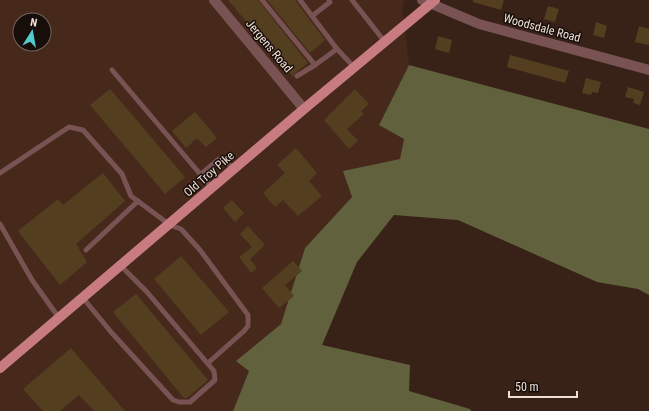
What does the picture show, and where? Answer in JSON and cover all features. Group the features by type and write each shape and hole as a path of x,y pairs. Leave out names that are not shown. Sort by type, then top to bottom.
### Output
{"main road":[{"name":"Old Troy Pike","path":"0,368 170,225 304,109 385,42 429,1"}],"street":[{"name":"Jergens Road","path":"214,0 304,109"},
{"name":"Woodsdale Road","path":"429,1 479,24 649,70"}],"lane":[{"path":"262,0 316,65"},
{"path":"300,0 336,49 354,67"},
{"path":"312,16 330,2 329,0"},
{"path":"352,0 385,42"},
{"path":"297,76 316,65 336,49"},
{"path":"112,70 212,188"},
{"path":"0,173 68,127 83,130 122,174 131,196 170,225 181,229 200,250 248,315 248,326 244,331 208,363"},
{"path":"200,174 219,159 235,168"},
{"path":"86,250 138,201"},
{"path":"0,224 32,280 59,318"},
{"path":"84,298 111,332 173,400 179,402 190,402 215,380 214,371 147,292 121,266"}],"shaded area":[{"path":"0,0 404,0 402,8 409,65 379,124 404,139 400,160 344,171 352,197 305,248 281,324 236,361 249,370 233,411 0,411"},
{"path":"409,65 649,129 649,295 638,289 597,282 458,220 394,215 357,262 322,345 410,365 409,391 470,409 471,411 233,411 249,371 236,361 281,324 305,248 352,197 343,171 400,159 404,139 379,125"}],"building":[{"path":"228,0 258,0 308,63 295,73 293,77"},
{"path":"267,0 295,0 325,40 310,53"},
{"path":"473,0 504,0 501,10 473,2"},
{"path":"548,6 559,9 555,22 544,19"},
{"path":"596,22 607,26 604,38 593,35"},
{"path":"639,26 649,29 649,45 635,42"},
{"path":"438,36 452,40 449,53 435,49"},
{"path":"510,55 569,71 565,83 507,67"},
{"path":"586,78 601,82 598,93 592,92 591,95 582,93"},
{"path":"628,87 644,92 640,105 633,103 634,99 625,97"},
{"path":"110,89 185,177 165,194 90,105"},
{"path":"355,89 369,104 361,111 364,114 347,129 358,141 349,149 324,120"},
{"path":"195,112 217,138 206,147 197,138 186,148 172,131"},
{"path":"296,148 317,173 309,181 322,196 298,216 283,200 275,207 263,193 285,173 277,165"},
{"path":"103,173 125,201 76,244 87,262 60,285 18,231 58,199 63,205"},
{"path":"232,200 244,213 235,222 223,208"},
{"path":"248,226 265,245 250,259 257,268 251,273 239,257 252,247 240,234"},
{"path":"181,256 229,312 201,335 154,279"},
{"path":"293,261 302,271 285,285 294,296 279,308 262,288"},
{"path":"136,294 208,380 187,398 184,398 113,312"},
{"path":"71,348 125,411 94,411 79,395 60,411 43,411 23,389"}]}
